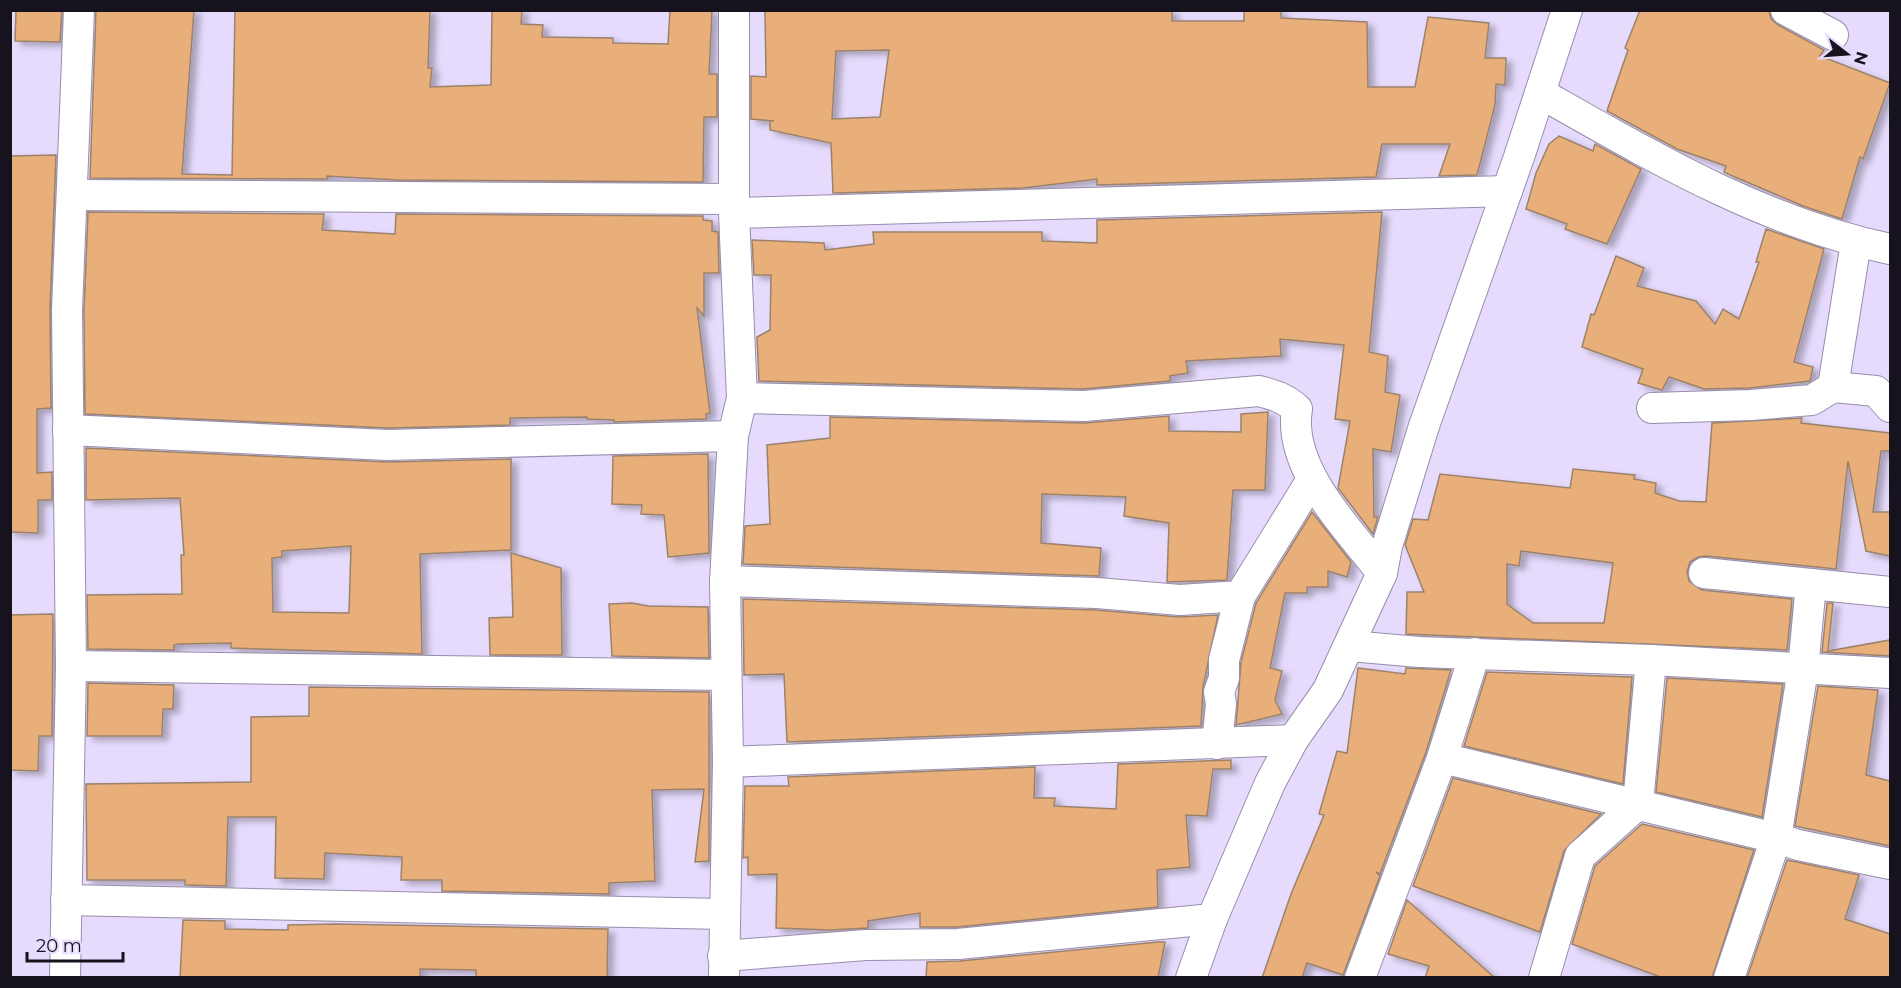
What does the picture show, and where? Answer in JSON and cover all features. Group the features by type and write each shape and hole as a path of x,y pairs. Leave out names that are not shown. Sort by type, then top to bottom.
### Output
{"street":[{"path":"65,978 71,666 67,310 78,10"},
{"path":"734,10 734,206 742,398 733,436 725,581 728,762 724,967 867,945 958,944 1212,919"},
{"path":"1191,978 1212,919 1270,783 1293,740 1313,714 1350,646 1382,573 1387,546 1424,426 1567,10"},
{"path":"1786,10 1833,35"},
{"path":"1540,93 1713,189 1856,242 1890,249"},
{"path":"72,195 734,206 1506,191"},
{"path":"1833,387 1856,242"},
{"path":"1652,408 1751,405 1812,400 1833,387 1876,392 1890,406"},
{"path":"742,398 1084,406 1259,391 1288,400 1297,409 1294,424 1311,481 1382,573"},
{"path":"68,430 388,446 733,436"},
{"path":"1217,744 1221,704 1219,692 1224,678 1224,660 1240,596 1311,481"},
{"path":"1704,573 1890,592"},
{"path":"725,581 1097,593 1180,600 1240,596"},
{"path":"1729,978 1776,838 1803,669 1811,584"},
{"path":"1350,646 1419,652 1651,660 1890,673"},
{"path":"1360,978 1442,758 1475,653"},
{"path":"1544,978 1580,856 1638,804 1651,660"},
{"path":"71,666 726,675"},
{"path":"728,762 1293,740"},
{"path":"1442,758 1638,804 1798,845 1890,864"},
{"path":"66,900 724,914"}],"building":[{"path":"16,10 62,10 60,42 15,41"},
{"path":"96,10 194,10 182,174 232,175 235,10 430,10 428,68 432,68 430,87 491,85 492,10 522,10 521,24 543,25 542,37 613,38 613,43 668,44 670,10 712,10 709,74 717,74 717,117 704,117 703,182 398,180 327,176 327,179 90,178"},
{"path":"1172,10 1172,21 1244,21 1244,10 1281,10 1281,18 1367,22 1368,87 1415,87 1428,17 1489,23 1485,58 1506,58 1505,85 1496,84 1495,105 1477,175 1439,176 1450,144 1382,144 1376,177 1097,185 1097,179 1023,188 833,193 831,143 770,130 770,121 774,121 751,119 751,76 766,77 765,11","holes":["889,50 880,117 832,119 836,51"]},
{"path":"1640,10 1769,10 1771,19 1778,25 1824,50 1820,56 1890,83 1863,159 1860,157 1842,219 1803,206 1728,174 1724,172 1726,166 1677,149 1607,111 1628,50 1625,48"},
{"path":"1559,136 1593,151 1595,144 1641,169 1607,244 1565,229 1567,224 1526,209 1536,173 1549,144"},
{"path":"56,155 50,309 51,408 37,409 37,473 52,472 52,500 38,500 38,533 10,532 10,156"},
{"path":"88,212 324,214 322,230 395,234 396,214 703,216 703,220 712,221 712,231 718,232 719,273 704,273 704,316 697,308 710,413 706,414 706,419 614,422 614,420 587,419 587,417 510,418 510,425 388,428 85,414 84,310"},
{"path":"1382,212 1369,352 1388,356 1385,392 1400,395 1391,452 1373,449 1374,517 1378,517 1373,534 1338,488 1350,421 1335,419 1344,345 1280,339 1281,356 1186,361 1188,373 1170,376 1170,381 1083,389 759,381 757,337 770,330 771,275 754,275 752,240 824,243 825,250 874,244 873,232 1042,232 1042,241 1097,243 1097,220"},
{"path":"1766,229 1824,249 1794,362 1813,367 1810,381 1750,388 1704,389 1669,377 1662,390 1638,383 1643,369 1582,347 1591,314 1594,315 1616,256 1644,268 1637,286 1696,301 1715,324 1723,309 1739,319 1759,262 1756,262"},
{"path":"1268,412 1265,490 1233,490 1227,580 1167,582 1169,523 1124,516 1126,497 1042,494 1041,543 1101,548 1099,576 743,564 745,526 770,524 767,445 830,438 830,417 1084,423 1169,416 1169,431 1241,432 1241,414"},
{"path":"1802,418 1801,423 1890,433 1890,451 1881,451 1873,512 1890,512 1890,556 1866,551 1848,461 1836,569 1706,556 1698,557 1690,562 1687,572 1689,581 1702,590 1792,599 1787,650 1406,634 1407,592 1424,592 1405,545 1413,519 1428,520 1440,474 1570,488 1573,469 1635,475 1634,479 1656,483 1655,493 1679,501 1706,502 1712,423","holes":["1521,551 1613,563 1604,623 1533,623 1507,604 1507,564 1519,566"]},
{"path":"86,448 387,462 511,459 511,550 420,554 422,654 231,648 231,643 179,644 174,645 174,650 88,649 87,595 182,594 181,555 184,555 180,498 86,500","holes":["351,546 349,613 273,612 272,558 282,557 282,551"]},
{"path":"708,454 709,553 668,557 664,515 641,514 642,505 612,504 613,456"},
{"path":"1312,512 1351,562 1347,577 1328,571 1328,587 1307,587 1307,593 1285,593 1270,668 1282,671 1275,700 1282,714 1236,725 1241,662 1256,603"},
{"path":"511,553 561,568 562,655 490,655 489,618 513,617"},
{"path":"743,599 1096,610 1179,617 1218,615 1203,687 1201,726 787,742 784,674 744,675"},
{"path":"632,603 648,606 708,607 709,658 612,656 609,604"},
{"path":"1827,603 1833,603 1828,651 1890,640 1890,656 1822,652"},
{"path":"53,614 52,736 39,736 38,771 10,770 10,615"},
{"path":"1358,668 1405,674 1406,668 1451,670 1426,752 1380,874 1376,872 1380,876 1343,975 1307,963 1302,978 1262,978 1291,894 1324,815 1319,814 1337,751 1347,753"},
{"path":"1487,672 1632,677 1623,784 1464,746"},
{"path":"1667,678 1783,684 1762,817 1656,792"},
{"path":"88,683 174,685 173,709 163,709 162,736 87,736"},
{"path":"1818,686 1878,690 1866,775 1890,781 1890,846 1795,826"},
{"path":"309,687 709,692 709,861 695,862 704,789 652,790 655,881 609,883 609,894 442,891 442,880 401,880 402,857 325,853 324,879 275,878 276,817 228,817 226,886 185,885 185,880 87,880 86,784 251,782 251,717 309,716"},
{"path":"1231,760 1231,769 1213,769 1207,816 1186,815 1190,867 1157,870 1158,907 957,927 920,927 920,913 868,921 868,928 830,930 776,928 777,874 748,875 748,857 743,858 745,786 789,786 788,777 1035,767 1034,798 1055,798 1054,806 1116,809 1118,764"},
{"path":"1453,778 1601,814 1564,851 1540,932 1413,886"},
{"path":"1642,824 1754,850 1712,978 1663,978 1572,944 1595,866"},
{"path":"1787,860 1859,875 1845,919 1890,934 1890,978 1747,978"},
{"path":"1407,900 1495,978 1425,978 1429,966 1388,954"},
{"path":"183,920 225,921 225,929 288,930 288,925 335,924 608,929 607,978 476,978 476,970 420,969 420,978 180,978"},
{"path":"1165,942 1158,978 926,978 927,962 960,961"}]}
